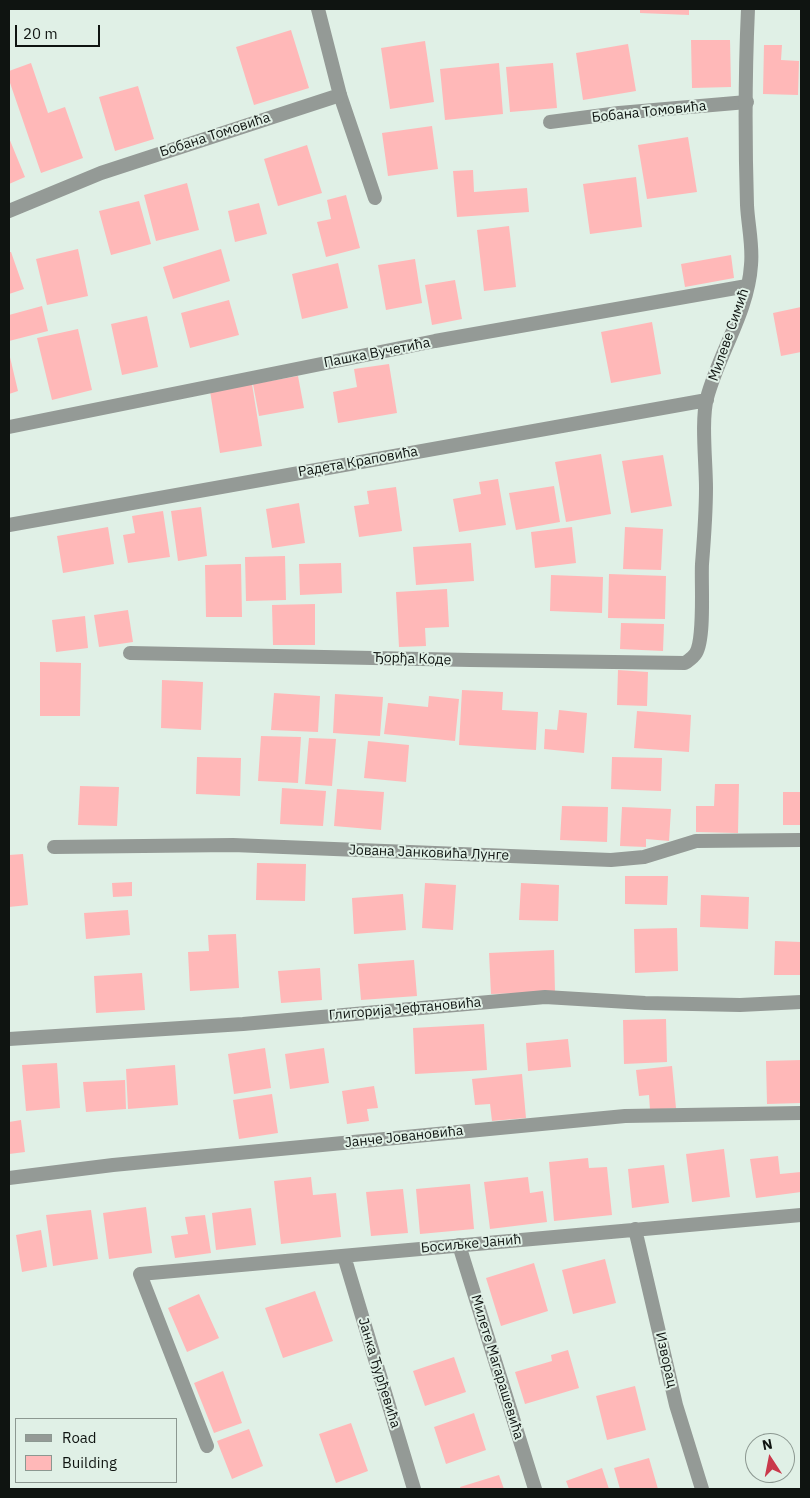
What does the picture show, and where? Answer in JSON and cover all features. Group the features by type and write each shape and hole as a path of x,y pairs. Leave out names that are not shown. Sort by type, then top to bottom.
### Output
{"street":[{"path":"318,9 340,95 375,198"},
{"name":"Милеве Симић","path":"692,659 697,652 702,628 702,569 706,492 705,419 707,400 719,364 738,318 751,267 752,240 747,205 746,72 748,9"},
{"name":"Бобана Томовића","path":"9,211 101,172 340,95"},
{"name":"Бобана Томовића","path":"550,122 628,112 747,102"},
{"name":"Пашка Вучетића","path":"9,427 435,341 747,286"},
{"name":"Радета Краповића","path":"9,525 707,400"},
{"name":"Ђорђа Коде","path":"130,653 685,663 692,659"},
{"name":"Јована Јанковића Лунге","path":"54,847 233,845 610,860 644,857 696,841 801,840"},
{"name":"Глигорија Јефтановића","path":"9,1039 243,1024 545,997 645,1003 730,1005 801,1002"},
{"name":"Јанче Јовановића","path":"9,1178 122,1164 625,1116 801,1113"},
{"name":"Босиљке Јанић","path":"207,1446 140,1274 801,1215"},
{"name":"Изворац","path":"636,1229 676,1405 702,1489"},
{"name":"Милете Магарашевића","path":"459,1245 535,1489"},
{"name":"Јанка Ђурђевића","path":"344,1256 414,1489"}],"building":[{"path":"640,9 689,9 689,15 640,13"},
{"path":"291,30 309,88 254,105 236,47"},
{"path":"691,40 730,40 731,87 692,88"},
{"path":"425,41 434,102 390,109 381,48"},
{"path":"628,44 636,91 583,100 576,53"},
{"path":"764,45 782,45 781,60 799,61 798,95 763,94"},
{"path":"31,63 48,113 65,107 83,158 41,173 9,80 9,71"},
{"path":"499,63 503,114 445,120 440,69"},
{"path":"553,63 557,108 510,112 506,67"},
{"path":"138,86 154,139 115,151 99,97"},
{"path":"432,126 438,169 388,176 382,133"},
{"path":"688,137 697,192 647,199 638,145"},
{"path":"9,138 25,177 9,184"},
{"path":"307,145 322,193 278,206 264,159"},
{"path":"473,170 474,192 527,188 529,212 457,217 453,171"},
{"path":"636,177 642,227 590,234 583,184"},
{"path":"187,183 199,230 156,241 144,195"},
{"path":"346,195 360,248 326,257 317,222 331,219 327,200"},
{"path":"139,201 151,244 111,255 99,211"},
{"path":"259,203 267,234 235,242 228,211"},
{"path":"509,226 516,287 484,291 477,230"},
{"path":"78,249 88,296 47,305 36,259"},
{"path":"221,249 230,281 173,299 163,267"},
{"path":"9,252 11,252 24,289 9,294"},
{"path":"731,255 734,278 685,287 681,264"},
{"path":"415,259 422,303 386,310 378,265"},
{"path":"338,263 348,308 302,319 292,274"},
{"path":"455,280 462,319 432,325 425,285"},
{"path":"229,300 239,335 190,348 181,313"},
{"path":"42,306 48,331 9,341 9,315"},
{"path":"801,307 801,352 781,356 773,313"},
{"path":"147,316 158,367 122,375 111,324"},
{"path":"652,322 661,374 611,383 601,332"},
{"path":"78,329 92,390 52,400 37,338"},
{"path":"9,353 18,391 9,394"},
{"path":"389,364 397,413 338,423 333,392 357,387 354,369"},
{"path":"298,376 304,408 259,416 253,384"},
{"path":"252,384 262,446 220,453 210,391"},
{"path":"601,454 611,514 566,522 555,462"},
{"path":"663,455 672,506 631,513 622,461"},
{"path":"498,479 506,525 459,532 453,499 481,494 479,482"},
{"path":"554,486 560,522 516,530 509,493"},
{"path":"396,487 402,531 359,537 354,506 369,504 367,491"},
{"path":"299,503 305,543 272,548 266,509"},
{"path":"201,507 207,556 178,561 171,511"},
{"path":"163,511 170,557 128,563 123,535 135,533 132,516"},
{"path":"108,527 114,564 63,573 57,536"},
{"path":"572,527 576,563 535,568 531,532"},
{"path":"625,527 663,529 661,570 623,569"},
{"path":"471,543 474,581 416,585 413,547"},
{"path":"285,556 286,600 246,601 245,557"},
{"path":"341,563 342,593 300,595 299,564"},
{"path":"241,564 242,617 206,617 205,565"},
{"path":"609,574 666,576 665,619 608,618"},
{"path":"551,575 603,577 602,613 550,611"},
{"path":"447,589 449,627 425,628 426,646 399,647 396,592"},
{"path":"315,604 315,645 273,645 272,605"},
{"path":"128,610 133,642 99,647 94,615"},
{"path":"85,616 88,648 56,652 52,620"},
{"path":"621,623 664,624 663,651 620,649"},
{"path":"40,662 81,663 80,716 40,716"},
{"path":"618,670 648,672 647,706 617,705"},
{"path":"162,680 203,682 201,730 161,728"},
{"path":"462,690 503,692 502,710 538,712 536,750 459,745"},
{"path":"274,693 320,696 318,732 271,730"},
{"path":"335,694 383,697 380,736 333,733"},
{"path":"429,696 459,699 455,741 384,734 388,703 428,707"},
{"path":"559,710 587,713 584,753 544,749 545,729 557,730"},
{"path":"637,711 691,715 689,752 634,748"},
{"path":"261,736 301,737 298,783 258,781"},
{"path":"309,738 336,739 332,786 305,784"},
{"path":"368,741 409,745 406,782 364,778"},
{"path":"197,757 241,758 240,796 196,794"},
{"path":"612,757 662,758 661,791 611,789"},
{"path":"715,784 739,784 738,833 696,832 696,806 714,806"},
{"path":"80,786 119,787 117,826 78,825"},
{"path":"282,788 326,791 323,826 280,824"},
{"path":"337,789 384,792 381,830 334,826"},
{"path":"783,792 801,792 801,825 783,825"},
{"path":"562,806 608,807 607,842 560,840"},
{"path":"622,807 671,809 669,841 646,839 646,847 620,846"},
{"path":"23,854 28,905 9,907 9,855"},
{"path":"257,863 306,864 305,901 256,900"},
{"path":"625,876 668,876 667,905 625,904"},
{"path":"132,882 132,896 113,897 112,883"},
{"path":"425,883 456,885 453,930 422,928"},
{"path":"521,883 559,885 558,921 519,920"},
{"path":"403,894 406,930 354,934 352,898"},
{"path":"701,895 749,897 748,929 700,927"},
{"path":"128,910 130,935 86,939 84,913"},
{"path":"677,928 678,971 635,973 634,929"},
{"path":"236,934 239,988 190,991 188,952 209,951 208,935"},
{"path":"775,941 801,942 801,975 774,975"},
{"path":"554,950 555,992 491,994 489,953"},
{"path":"414,960 417,996 361,1000 358,964"},
{"path":"320,968 322,1000 281,1003 278,971"},
{"path":"142,973 145,1010 96,1013 94,976"},
{"path":"666,1019 667,1062 624,1064 623,1020"},
{"path":"484,1024 487,1070 415,1074 413,1028"},
{"path":"568,1039 571,1067 528,1071 526,1043"},
{"path":"265,1048 271,1088 234,1094 228,1054"},
{"path":"324,1048 329,1083 290,1089 285,1054"},
{"path":"801,1060 801,1103 767,1104 766,1061"},
{"path":"57,1063 60,1108 26,1111 22,1065"},
{"path":"175,1065 178,1105 128,1109 126,1069"},
{"path":"672,1066 676,1108 650,1110 649,1095 639,1096 636,1070"},
{"path":"522,1074 526,1118 492,1121 490,1104 475,1105 472,1079"},
{"path":"125,1080 126,1109 86,1112 83,1082"},
{"path":"374,1086 378,1108 367,1109 369,1121 347,1124 342,1091"},
{"path":"272,1094 278,1133 239,1139 233,1100"},
{"path":"21,1120 25,1152 9,1154 9,1122"},
{"path":"724,1149 730,1197 692,1202 686,1154"},
{"path":"778,1156 780,1174 801,1172 801,1192 756,1198 750,1159"},
{"path":"588,1158 589,1168 607,1167 612,1215 554,1221 549,1162"},
{"path":"664,1165 669,1203 632,1208 628,1169"},
{"path":"311,1177 313,1195 336,1193 341,1237 281,1244 274,1181"},
{"path":"528,1177 530,1193 543,1191 547,1222 490,1229 484,1182"},
{"path":"470,1184 474,1229 420,1234 416,1189"},
{"path":"403,1189 408,1233 371,1236 366,1192"},
{"path":"146,1207 152,1253 109,1259 103,1213"},
{"path":"251,1208 256,1245 216,1250 212,1213"},
{"path":"91,1210 98,1259 53,1266 46,1215"},
{"path":"205,1215 211,1253 175,1258 171,1236 188,1234 185,1217"},
{"path":"41,1230 47,1267 22,1272 16,1235"},
{"path":"605,1259 616,1303 573,1314 562,1270"},
{"path":"534,1263 548,1311 501,1326 486,1278"},
{"path":"315,1291 333,1341 283,1358 265,1308"},
{"path":"199,1294 219,1338 187,1352 168,1308"},
{"path":"568,1350 579,1388 525,1404 515,1372 552,1361 551,1355"},
{"path":"454,1357 466,1392 425,1406 413,1371"},
{"path":"223,1371 242,1423 214,1433 194,1383"},
{"path":"635,1386 646,1430 607,1440 596,1396"},
{"path":"474,1413 486,1450 446,1464 434,1427"},
{"path":"351,1423 368,1471 336,1483 319,1434"},
{"path":"249,1429 263,1466 232,1479 217,1441"},
{"path":"649,1458 658,1489 620,1489 614,1468"},
{"path":"602,1468 609,1489 569,1489 566,1481"},
{"path":"499,1475 504,1489 461,1489 460,1487"}]}
